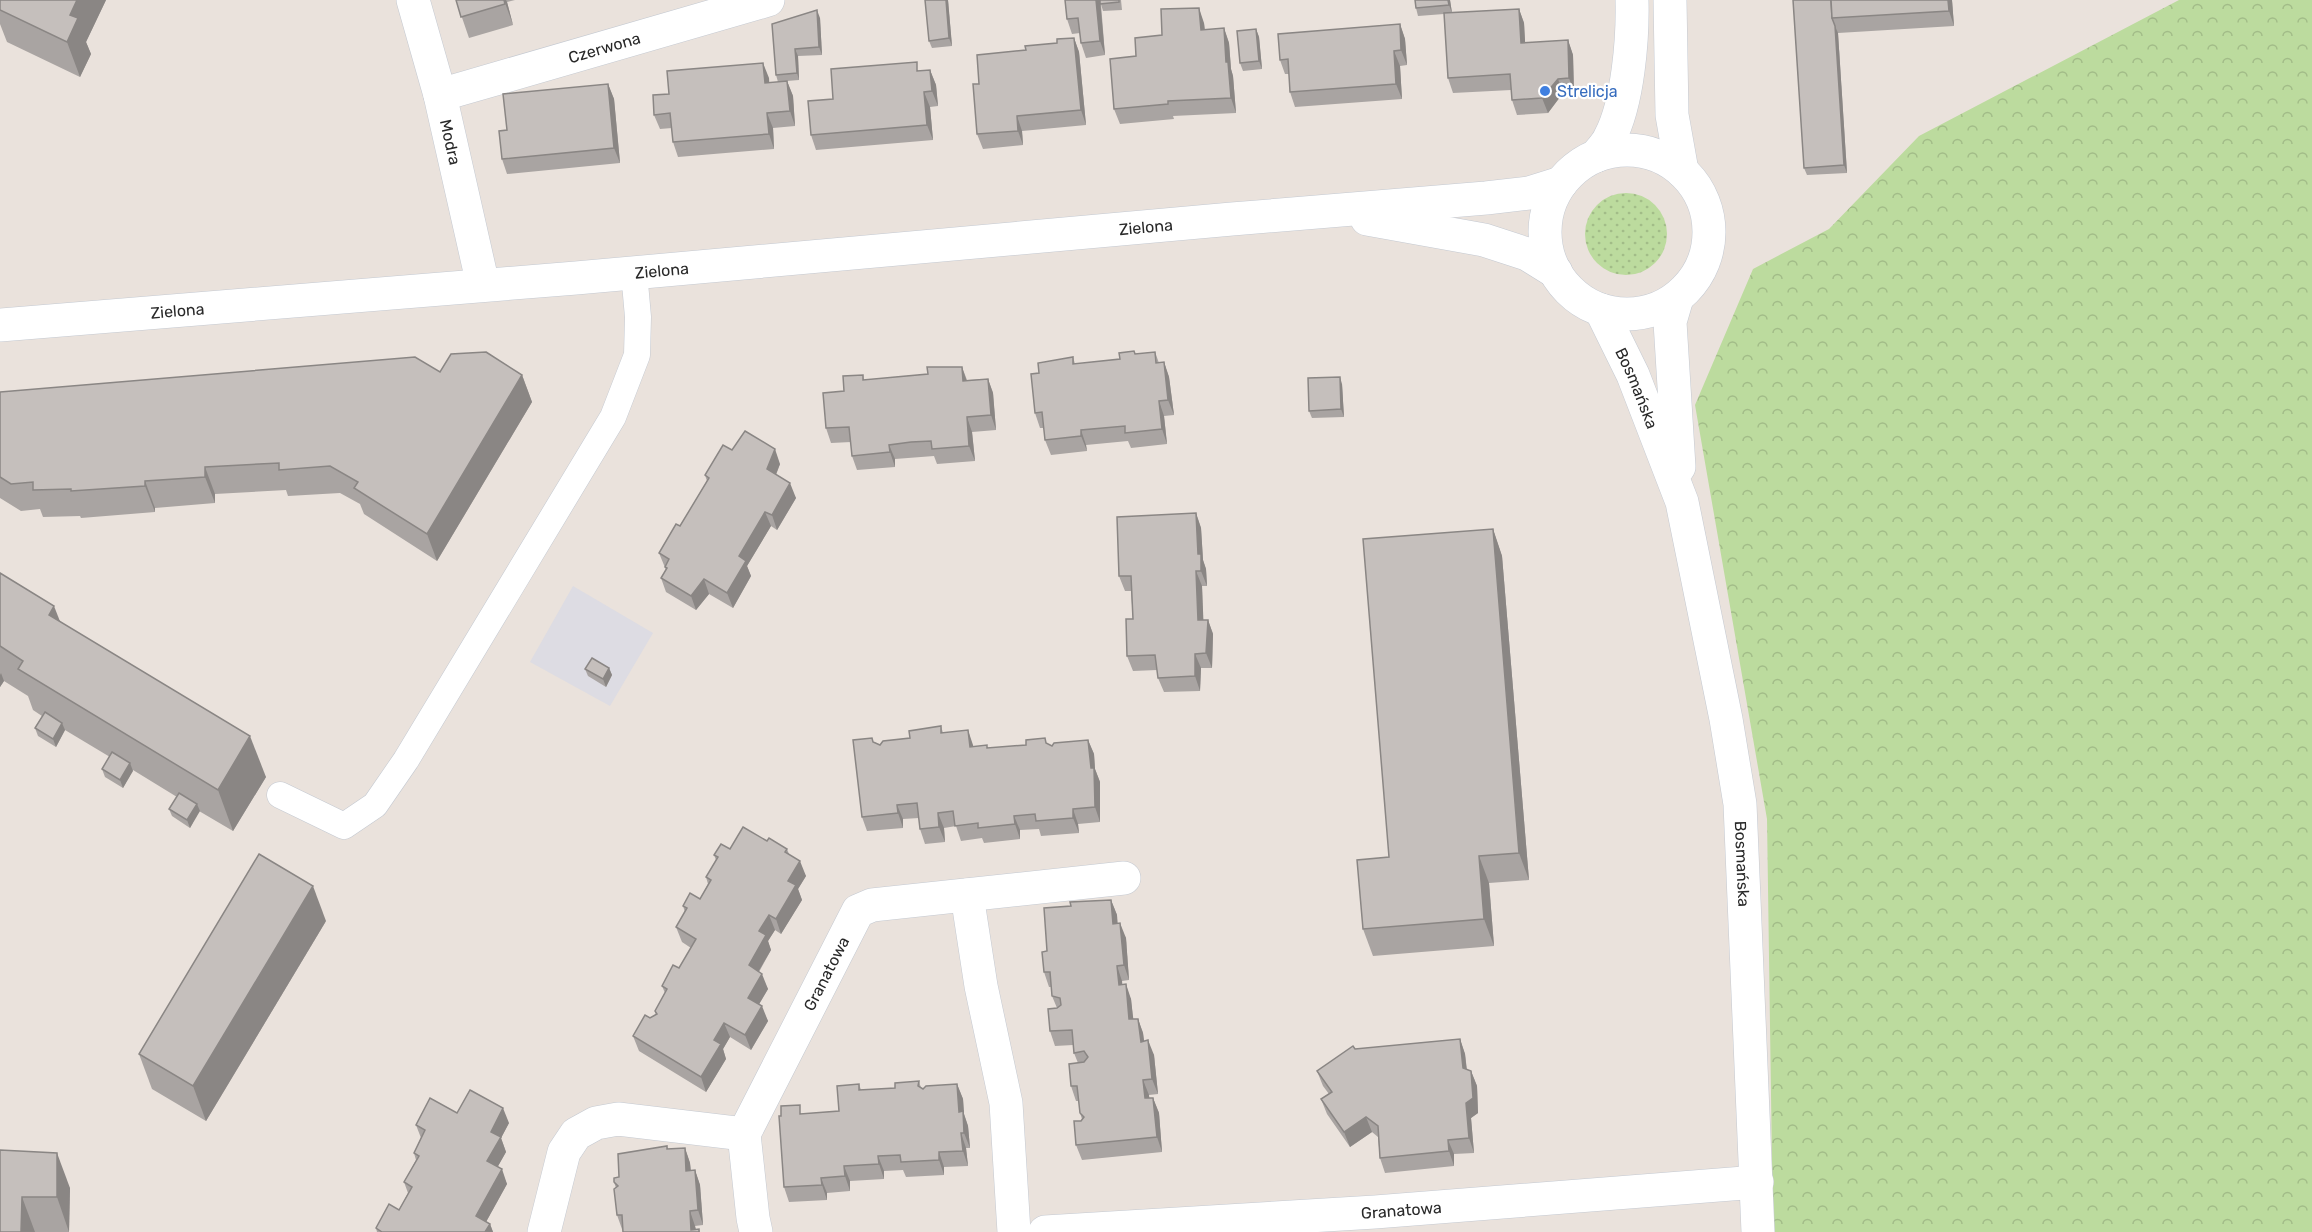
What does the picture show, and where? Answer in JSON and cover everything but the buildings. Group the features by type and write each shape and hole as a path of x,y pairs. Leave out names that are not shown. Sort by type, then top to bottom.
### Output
{"street":[{"name":"Modra","path":"413,0 440,95 483,285"},
{"name":"Czerwona","path":"440,95 768,0"},
{"path":"1596,156 1610,138 1627,75 1633,30 1632,0"},
{"path":"1670,0 1672,115 1682,171"},
{"path":"1632,150 1659,156 1682,171 1697,189 1707,211 1709,235 1705,259 1694,280 1677,298 1660,308 1640,313 1620,314 1601,310 1583,301 1568,289 1556,272 1547,250 1545,227 1550,203 1561,183 1577,167 1596,156 1614,151 1632,150"},
{"name":"Zielona","path":"0,325 1529,194 1561,183"},
{"name":"Zielona","path":"1324,211 1484,240 1527,254 1556,272"},
{"name":"Bosmańska","path":"1677,298 1670,322 1682,502 1707,618 1740,804 1758,1232"},
{"name":"Bosmańska","path":"1601,310 1634,375 1682,502"},
{"name":"Granatowa","path":"744,1134 858,911 872,905 1124,878"},
{"path":"967,895 981,986 1006,1103 1014,1232"},
{"path":"544,1232 564,1152 576,1134 596,1123 618,1119 744,1134 756,1232"},
{"name":"Granatowa","path":"1045,1232 1375,1212 1757,1182"}],"lane":[{"path":"280,795 345,826 375,805 406,760 613,417 637,355 638,317 634,272"}],"shaded area":[{"path":"573,586 653,633 610,706 530,662"}],"green space":[{"path":"2179,0 2312,0 2312,1232 1773,1232 1767,819 1695,405 1753,269 1829,229 1919,136"},
{"path":"1626,193 1642,196 1655,205 1664,218 1667,234 1664,250 1655,263 1642,272 1626,275 1610,272 1597,263 1588,250 1585,234 1588,218 1597,205 1610,196"}],"place":[{"name":"Strelicja","path":"1545,91"}]}
